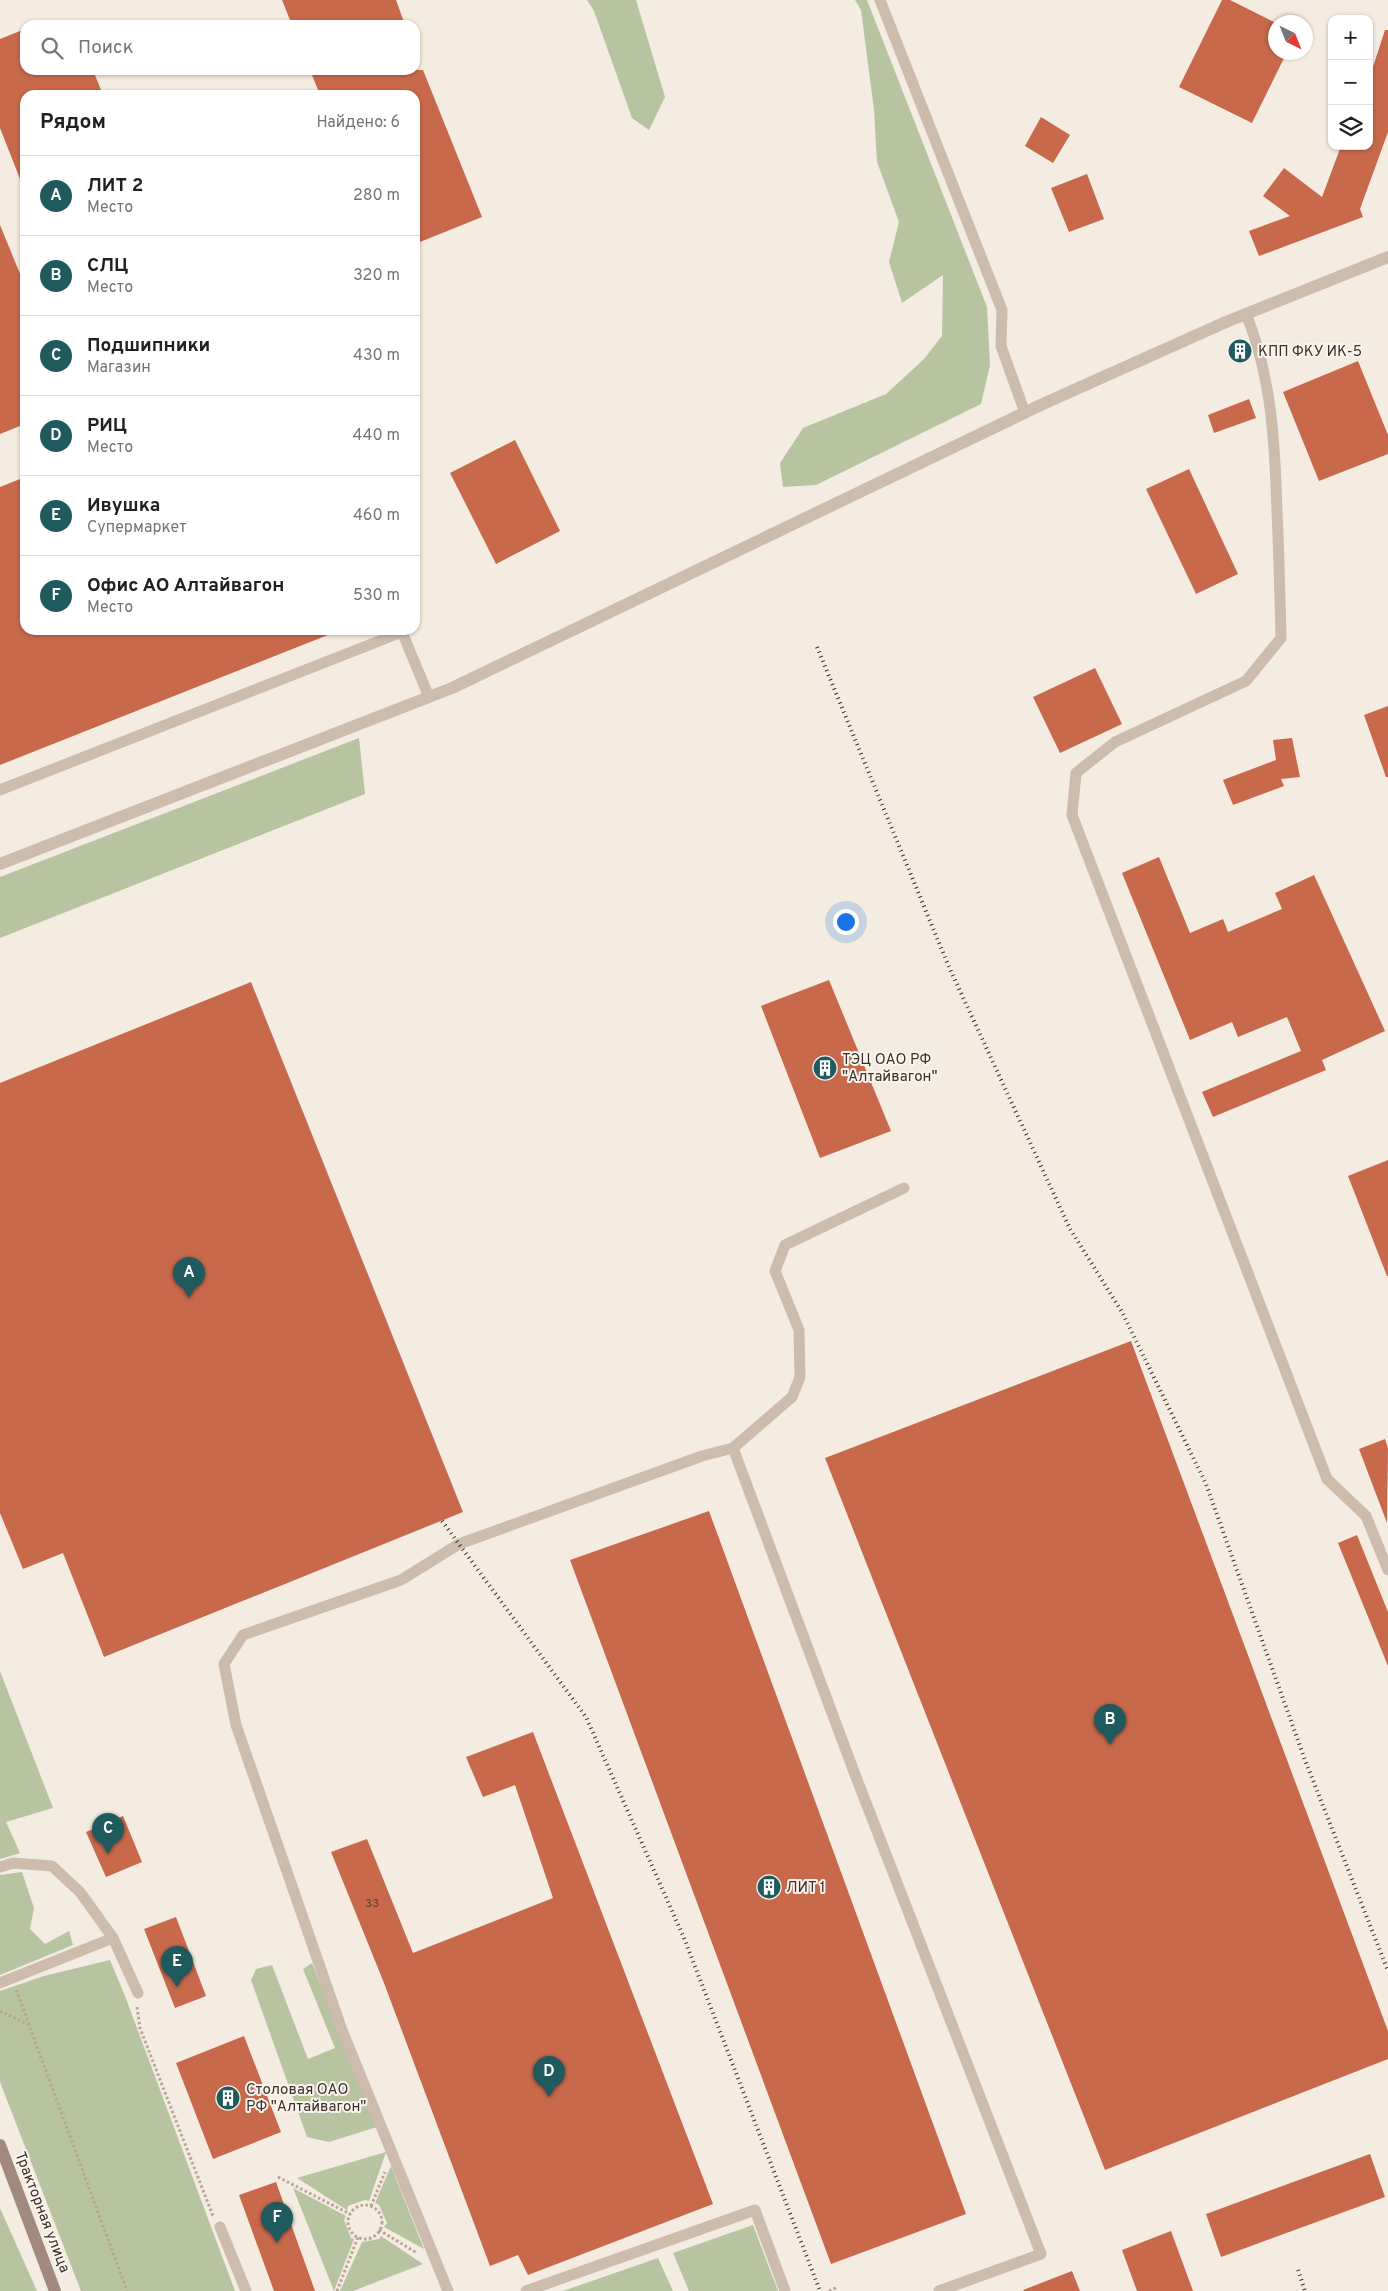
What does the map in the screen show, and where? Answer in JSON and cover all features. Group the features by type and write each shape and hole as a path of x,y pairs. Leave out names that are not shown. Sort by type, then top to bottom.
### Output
{"main road":[{"name":"Тракторная улица","path":"0,2145 55,2291"}],"street":[{"path":"0,864 452,688 1025,413 1246,314 1388,257"}],"lane":[{"path":"880,0 1002,310 1001,346 1025,413"},
{"path":"1246,314 1256,340 1268,387 1276,474 1281,638 1246,681 1115,742 1076,773 1072,815 1327,1479 1366,1516 1388,1570"},
{"path":"0,790 392,635"},
{"path":"404,635 429,697"},
{"path":"448,2291 342,2030 240,1735 224,1664 243,1635 401,1580 459,1544 702,1456 734,1448 792,1397 800,1377 799,1330 775,1271 785,1245 904,1188"},
{"path":"734,1448 859,1786 1041,2254 938,2291"},
{"path":"0,1867 12,1864 52,1866 80,1892 113,1938 138,1994"},
{"path":"0,1983 113,1938"},
{"path":"526,2291 755,2210 785,2291"},
{"path":"220,2228 246,2291"}],"path":[{"path":"12,1979 127,2291"},
{"path":"138,1994 137,2009 140,2028 212,2214 220,2228"},
{"path":"0,2012 29,2025"},
{"path":"371,2206 392,2155"},
{"path":"278,2177 350,2214"},
{"path":"360,2206 371,2206 379,2213 381,2218 379,2230 372,2237 358,2237 349,2228 350,2214 360,2206"},
{"path":"379,2230 437,2265"},
{"path":"337,2291 358,2237"},
{"path":"829,2291 838,2287"}],"green space":[{"path":"587,0 636,0 665,97 649,130 632,118 594,11"},
{"path":"855,0 867,0 987,307 990,365 981,404 816,485 783,487 780,463 803,428 886,394 924,359 942,336 943,275 902,303 889,262 899,222 877,162 874,110 861,10"},
{"path":"359,738 365,794 0,938 0,877"},
{"path":"0,1671 53,1808 6,1822 20,1853 0,1859"},
{"path":"22,1872 34,1908 30,1929 45,1944 69,1931 73,1945 0,1975 0,1875"},
{"path":"110,1960 235,2291 81,2291 0,2082 0,1991 44,1976"},
{"path":"312,1963 377,2127 329,2142 307,2137 251,1980 256,1969 272,1965 308,2059 335,2048 303,1969"},
{"path":"386,2152 369,2201 365,2200 348,2206 347,2210 297,2178"},
{"path":"391,2166 424,2249 384,2227 387,2223 379,2205 375,2203"},
{"path":"293,2188 346,2216 344,2220 351,2238 354,2239 334,2291"},
{"path":"0,2208 37,2291 0,2291"},
{"path":"753,2225 778,2291 689,2291 673,2253"},
{"path":"381,2236 423,2264 353,2291 340,2291 362,2242 379,2239"},
{"path":"658,2258 673,2291 563,2291"}],"building":[{"path":"282,0 396,0 403,20 290,20"},
{"path":"1222,0 1230,0 1268,19 1268,60 1283,60 1252,123 1179,87"},
{"path":"1385,30 1388,30 1388,132 1360,209 1363,217 1259,256 1249,231 1290,216 1263,196 1284,168 1322,197 1340,150 1373,150 1373,67"},
{"path":"20,31 20,75 95,75 101,90 20,90 20,179 0,128 0,39"},
{"path":"420,70 423,70 482,217 420,242 420,90 318,90 312,75 420,75"},
{"path":"1041,117 1070,135 1053,163 1025,146"},
{"path":"1087,174 1104,219 1069,232 1051,188"},
{"path":"0,225 20,274 20,426 0,434"},
{"path":"1358,361 1388,435 1388,454 1319,481 1283,392"},
{"path":"1249,399 1256,418 1214,433 1208,415"},
{"path":"515,440 560,531 496,564 450,473"},
{"path":"1189,469 1238,574 1196,594 1146,489"},
{"path":"20,479 20,635 328,635 0,765 0,487"},
{"path":"1095,668 1122,724 1060,753 1033,697"},
{"path":"1388,706 1388,777 1386,777 1364,715"},
{"path":"1292,738 1300,777 1281,779 1284,786 1233,805 1223,780 1276,760 1273,740"},
{"path":"1159,857 1190,933 1223,919 1228,932 1282,909 1275,893 1314,875 1385,1031 1322,1060 1326,1070 1213,1117 1202,1092 1301,1051 1287,1017 1238,1037 1232,1022 1190,1040 1122,873"},
{"name":"ТЭЦ ОАО РФ \"Алтайвагон\"","path":"829,980 891,1131 820,1158 761,1006"},
{"path":"251,982 463,1512 104,1657 63,1553 23,1569 0,1513 0,1083"},
{"path":"1388,1160 1388,1276 1387,1276 1348,1176"},
{"path":"1131,1341 1388,2031 1388,2059 1105,2170 825,1458"},
{"path":"1385,1439 1388,1448 1387,1523 1359,1449"},
{"name":"ЛИТ 1","path":"709,1511 966,2214 831,2264 570,1560"},
{"path":"1357,1535 1388,1612 1388,1666 1338,1543"},
{"path":"533,1732 713,2204 528,2275 518,2255 490,2266 384,1983 331,1852 367,1839 413,1953 553,1898 515,1785 483,1797 466,1757"},
{"path":"123,1816 142,1862 106,1877 86,1832"},
{"path":"176,1917 206,1996 175,2008 144,1929"},
{"name":"Столовая ОАО РФ \"Алтайвагон\"","path":"244,2036 281,2132 213,2159 176,2063"},
{"path":"1370,2154 1385,2197 1221,2257 1206,2214"},
{"path":"276,2182 315,2291 274,2291 239,2195"},
{"path":"1171,2231 1193,2291 1137,2291 1122,2250"},
{"path":"1072,2271 1080,2291 1023,2290"}],"railway":[{"path":"817,647 949,967 1070,1229 1122,1312 1206,1484 1305,1760 1388,1971"},
{"path":"442,1521 586,1717 684,1938 820,2291"},
{"path":"1298,2270 1305,2291"}],"place":[{"name":"КПП ФКУ ИК-5","path":"1240,351"},
{"name":"ТЭЦ ОАО РФ \"Алтайвагон\"","path":"825,1068"},
{"name":"ЛИТ 2","path":"189,1298"},
{"name":"СЛЦ","path":"1110,1745"},
{"name":"Подшипники","path":"108,1854"},
{"name":"ЛИТ 1","path":"769,1887"},
{"name":"Ивушка","path":"177,1987"},
{"name":"РИЦ","path":"549,2097"},
{"name":"Столовая ОАО РФ \"Алтайвагон\"","path":"228,2098"},
{"name":"Офис АО Алтайвагон","path":"277,2243"}]}
